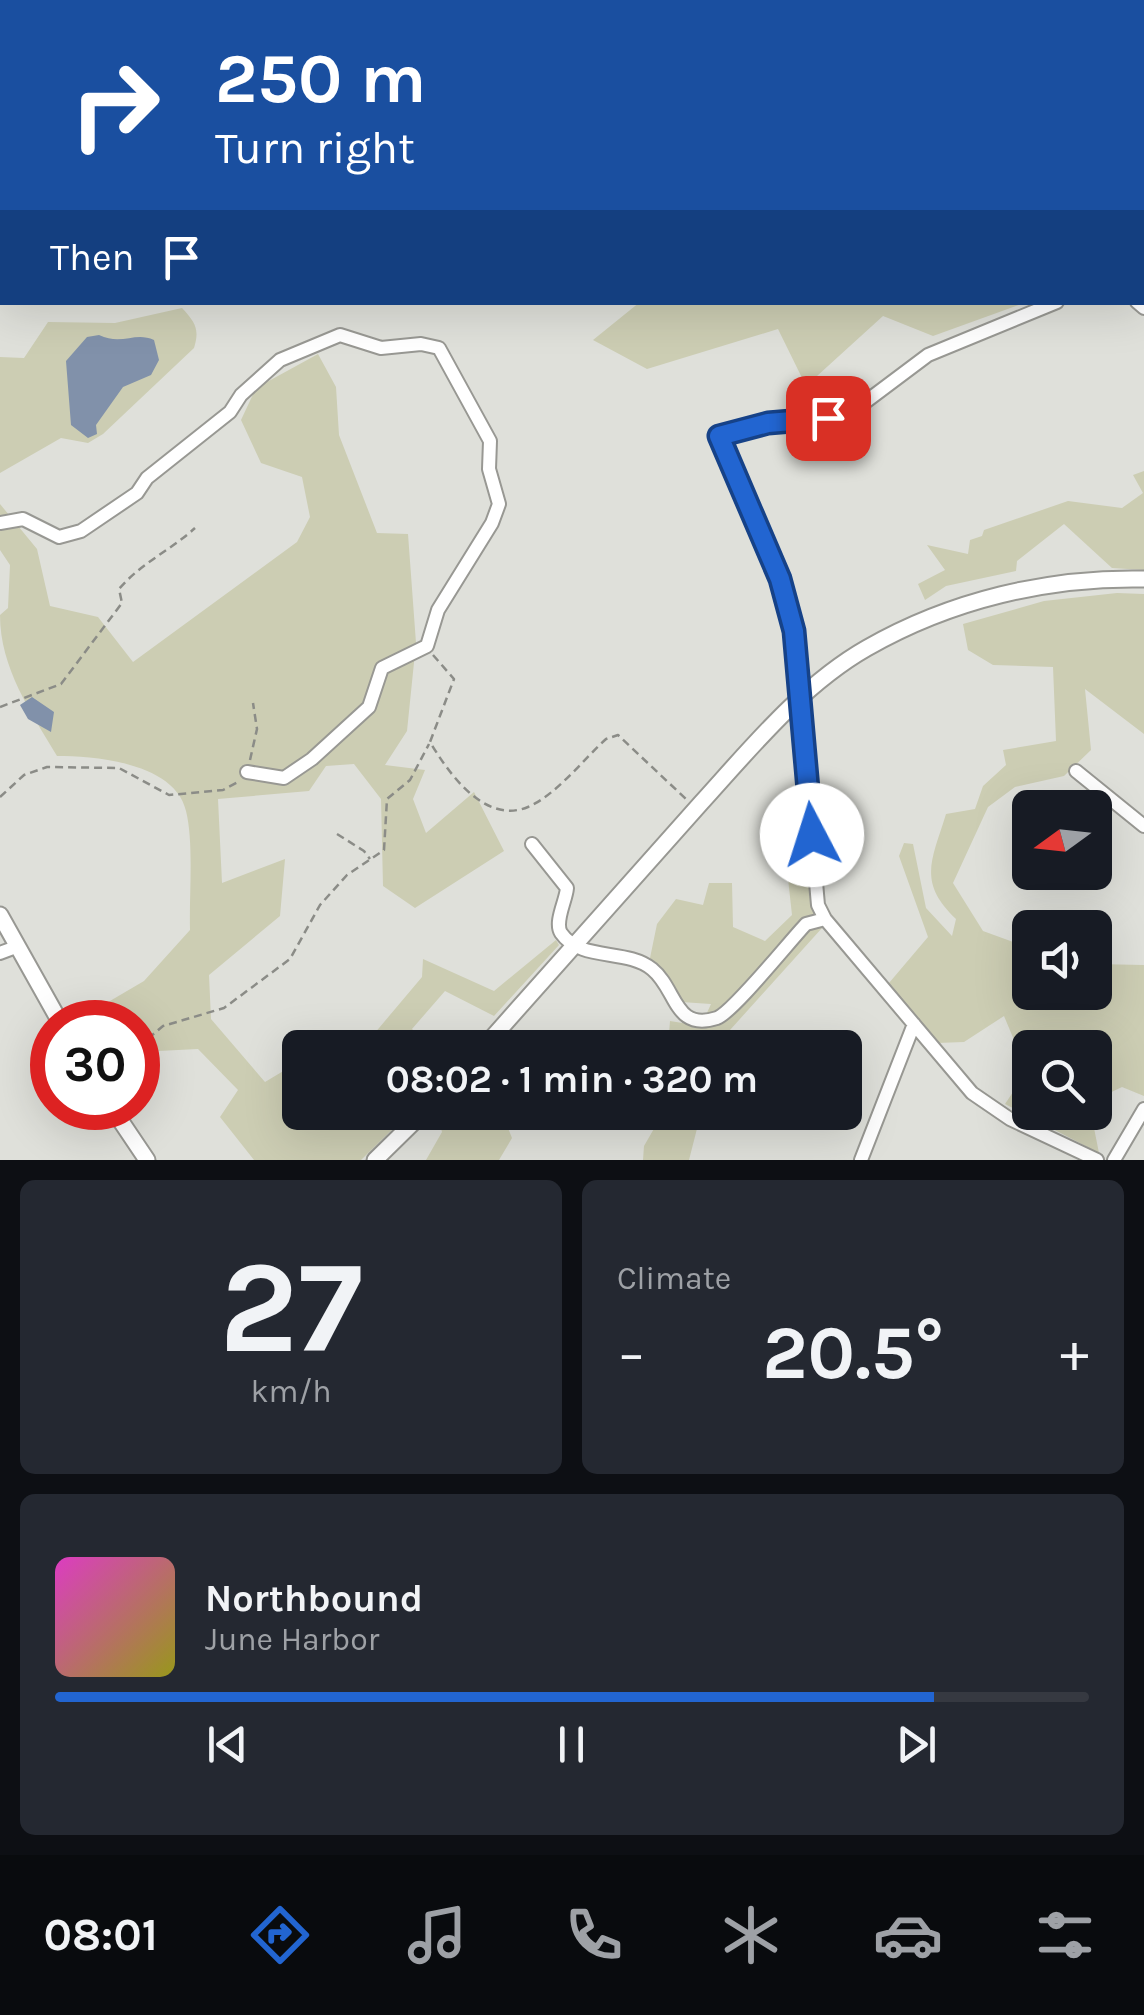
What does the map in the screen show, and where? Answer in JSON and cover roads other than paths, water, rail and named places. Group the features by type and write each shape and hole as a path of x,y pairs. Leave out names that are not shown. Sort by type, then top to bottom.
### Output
{"street":[{"path":"1050,305 928,355 856,409 828,418 768,423 719,436 780,579 794,631 818,905 825,919 972,1093 989,1108 1097,1160"},
{"path":"0,523 23,519 59,538 81,531 137,493 147,478 230,412 241,395 280,360 333,337 340,335 382,348 432,344 439,348 490,441 489,470 499,504 492,523 438,610 427,646 385,665 368,707 295,773 274,779 246,772"},
{"path":"499,1030 697,808 798,702 864,650 936,615 1010,592 1070,581 1144,579"},
{"path":"1076,771 1144,826"},
{"path":"532,844 564,882 559,930 576,944 652,969 684,1017 699,1021 726,1014 806,924 825,919"},
{"path":"0,916 47,1000"},
{"path":"0,952 16,946"},
{"path":"861,1160 914,1024"},
{"path":"1114,1160 1144,1109"},
{"path":"127,1130 148,1160"},
{"path":"376,1160 406,1130"}],"water":[{"path":"87,337 154,340 159,360 151,375 123,387 96,425 97,434 88,438 71,425 66,361"},
{"path":"32,697 54,712 51,732 28,719 20,705"}]}
